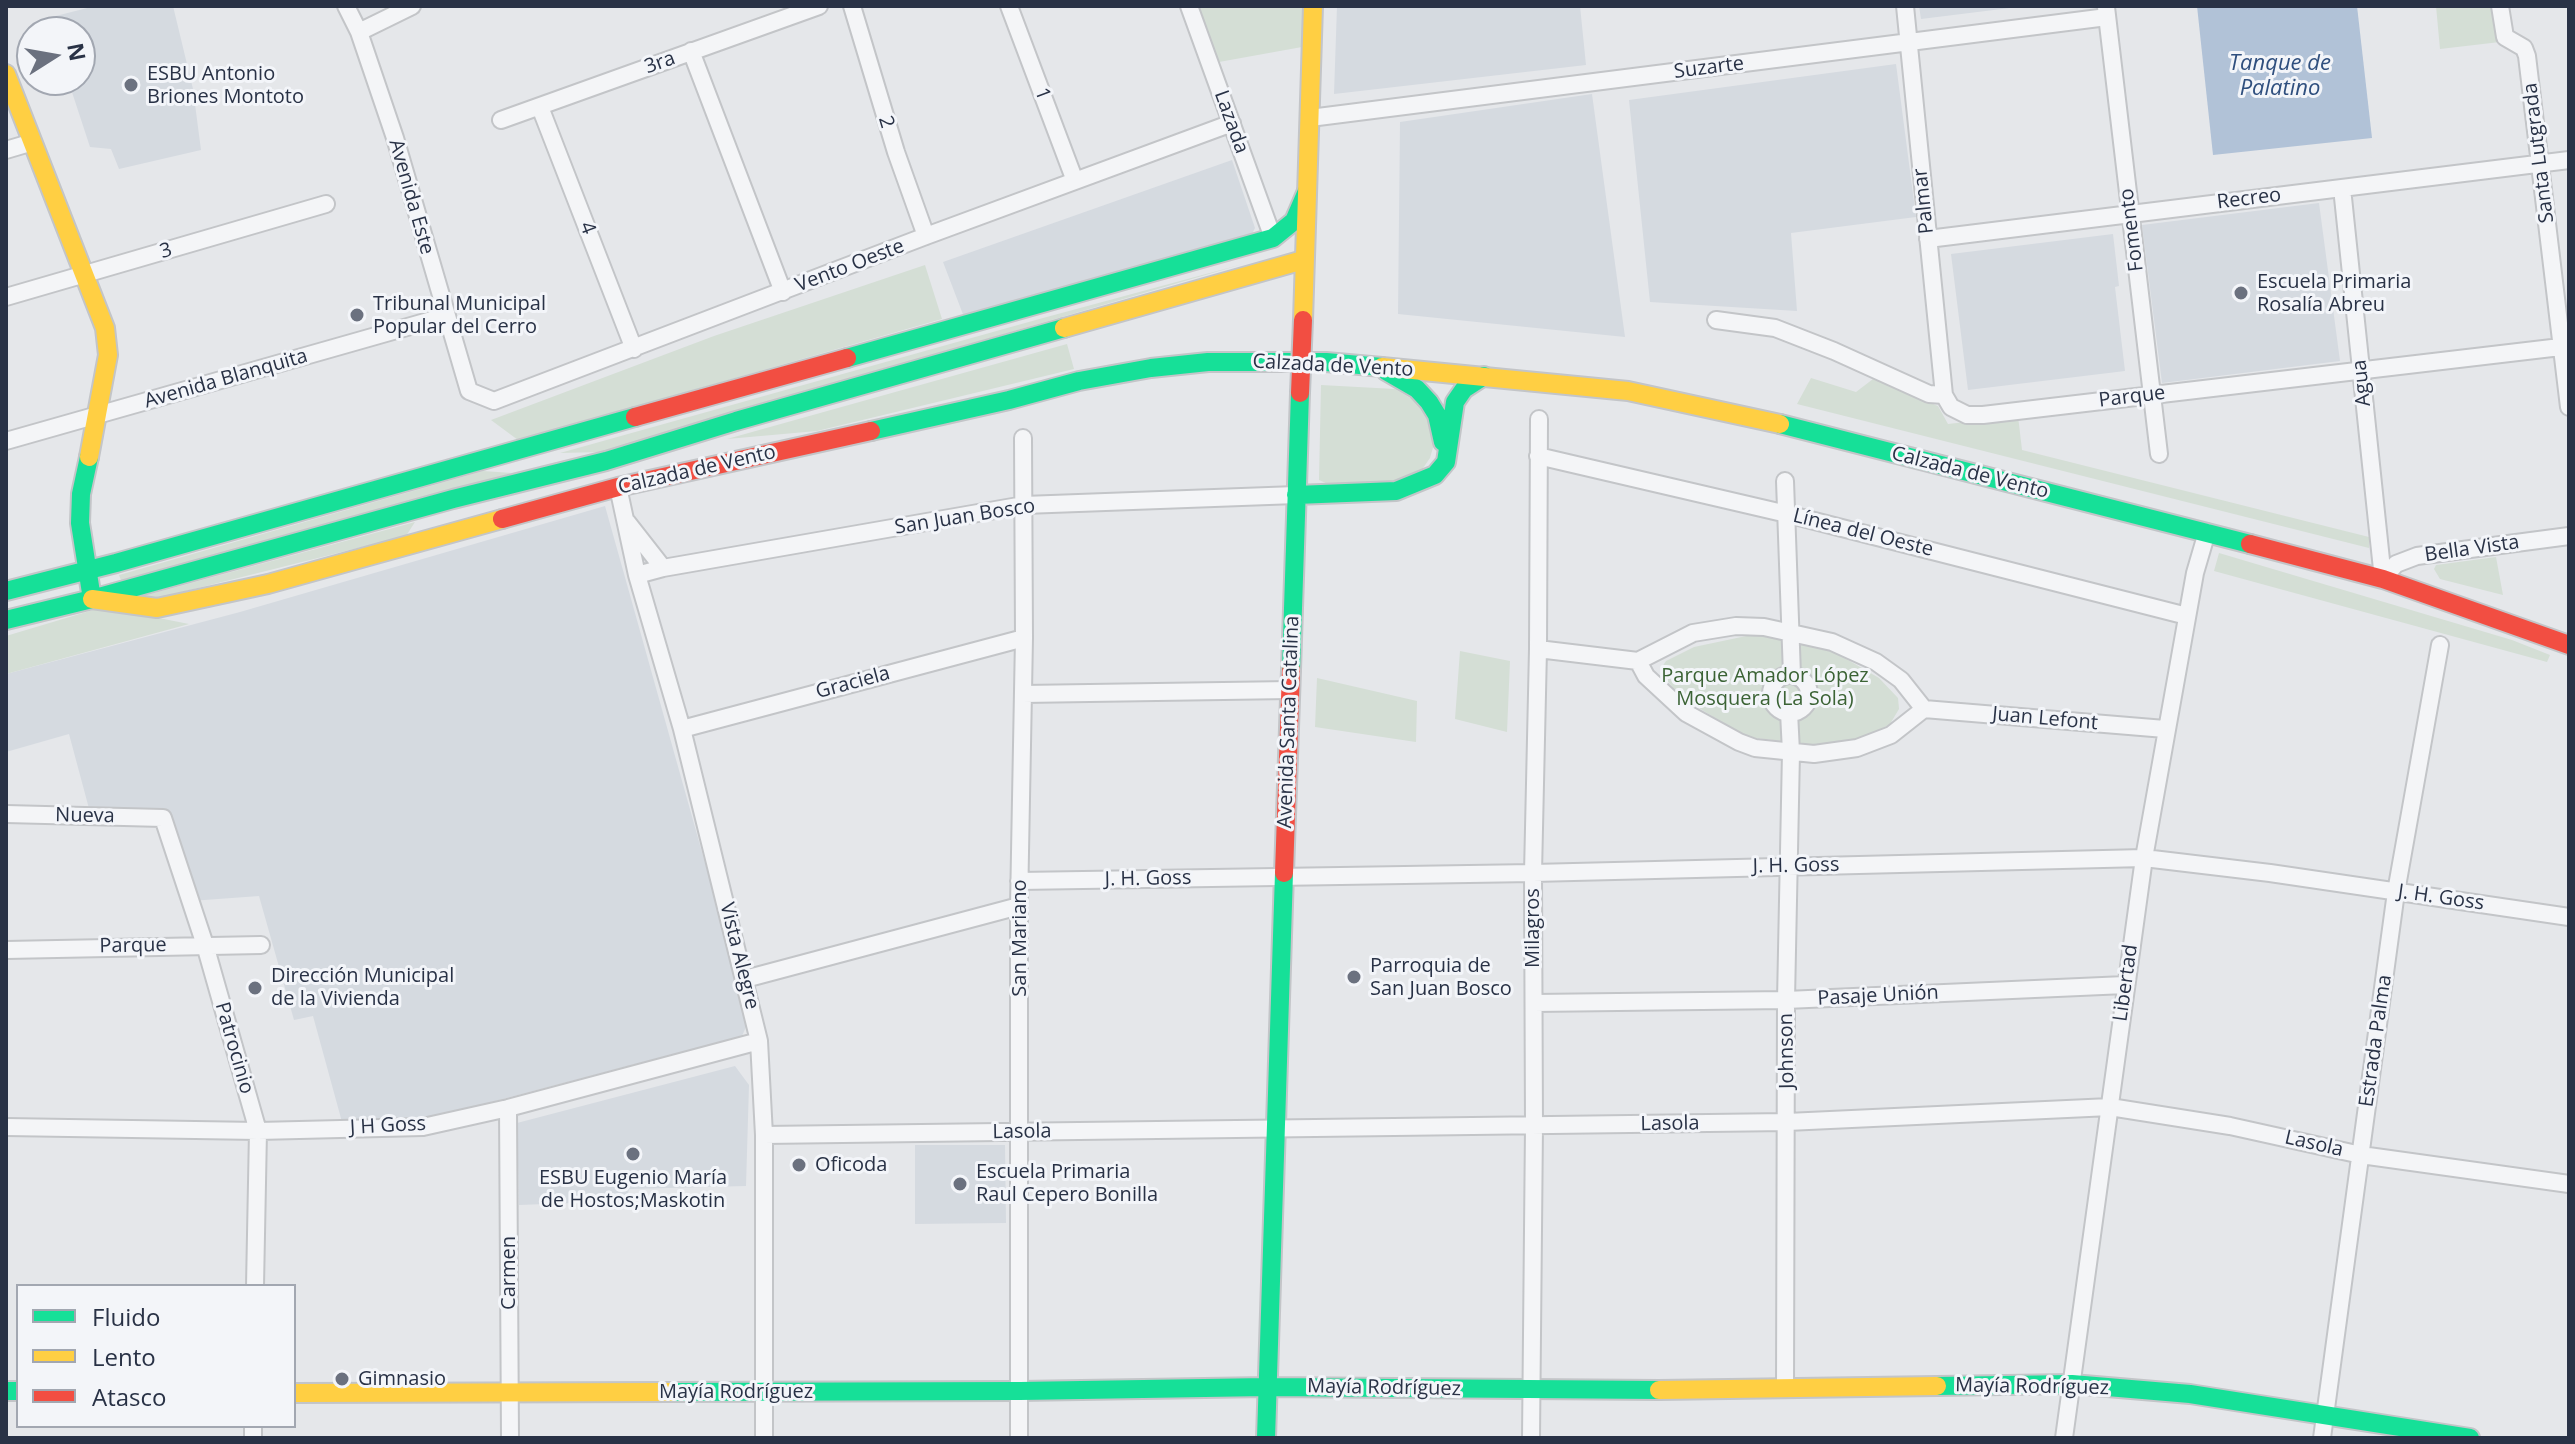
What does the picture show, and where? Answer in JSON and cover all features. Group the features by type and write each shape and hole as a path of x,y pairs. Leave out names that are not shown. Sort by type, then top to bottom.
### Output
{"main road":[{"name":"Avenida Santa Catalina","path":"1266,1438 1313,6"},
{"path":"6,74 105,328 108,355 81,494 80,523 92,599"},
{"path":"6,591 1273,238 1294,221 1307,191"},
{"path":"1273,238 1296,248 1303,260"},
{"name":"Calzada de Vento","path":"6,620 453,499 606,461 736,421 1303,260"},
{"name":"Calzada de Vento","path":"92,599 157,608 268,584 618,487 1009,400 1079,381 1151,368 1224,362 1326,362 1628,391 1731,412 2383,579 2569,645"},
{"path":"1375,366 1417,389 1437,415 1443,437 1442,454 1417,484"},
{"path":"1296,495 1396,491 1435,475 1446,462 1455,402 1464,389 1484,376"},
{"path":"503,454 606,461 681,460 812,445"},
{"name":"Mayía Rodríguez","path":"296,1393 1020,1391 1266,1387 1785,1389 2072,1384 2190,1394 2470,1438"}],"street":[{"name":"Avenida Este","path":"346,6 359,32 399,151 469,391"},
{"path":"359,32 412,6"},
{"name":"3ra","path":"501,120 819,6"},
{"name":"2","path":"852,6 896,152 926,236"},
{"name":"1","path":"1009,6 1075,181"},
{"name":"Lazada","path":"1189,6 1273,238"},
{"name":"Palmar","path":"1905,6 1944,395"},
{"name":"Santa Lutgrada","path":"2500,6 2505,37 2524,48 2527,56 2565,346 2569,407"},
{"name":"Suzarte","path":"1310,118 1908,42 2106,11"},
{"name":"Fomento","path":"2106,11 2159,454"},
{"path":"691,51 783,292"},
{"name":"4","path":"540,107 634,349"},
{"name":"Vento Oeste","path":"469,391 494,401 1232,123"},
{"path":"6,150 33,142"},
{"name":"Recreo","path":"1928,239 2569,160"},
{"name":"Agua","path":"2342,188 2383,579"},
{"name":"3","path":"6,297 326,204"},
{"name":"Avenida Blanquita","path":"6,441 446,316"},
{"name":"Parque","path":"1716,320 1775,328 1929,394 1944,395 1951,407 1967,415 2565,346"},
{"name":"Milagros","path":"1531,1438 1533,873 1539,419"},
{"name":"San Mariano","path":"1019,1438 1023,438"},
{"name":"Línea del Oeste","path":"1538,456 1787,514 2187,616"},
{"path":"1785,481 1792,675 1803,680 1809,691 1803,708 1789,712"},
{"name":"Vista Alegre","path":"618,487 637,575 682,729 759,1041 764,1135 764,1438"},
{"name":"San Juan Bosco","path":"637,575 1024,505 1296,495"},
{"path":"623,516 663,568"},
{"name":"Libertad","path":"2064,1438 2144,858 2195,573 2207,532"},
{"name":"Bella Vista","path":"2383,579 2396,564 2417,556 2569,536"},
{"path":"1538,649 1638,661 1693,633 1736,626 1764,627 1832,642 1876,662 1901,680 1924,709 1891,735 1857,748 1814,754 1755,748 1686,713 1646,676 1638,661"},
{"name":"Graciela","path":"682,729 1024,638"},
{"name":"Estrada Palma","path":"2322,1438 2396,892 2440,645"},
{"name":"Johnson","path":"1785,1389 1786,1000 1791,752 1789,712 1780,710 1772,694 1780,678 1792,675"},
{"path":"1023,694 1290,690"},
{"name":"Juan Lefont","path":"1924,709 2165,729"},
{"name":"Nueva","path":"6,814 163,818"},
{"name":"Patrocinio","path":"163,818 205,945 258,1131 255,1284"},
{"name":"J. H. Goss","path":"1019,881 1533,873 2144,858 2270,873 2569,917"},
{"path":"745,979 1019,906"},
{"name":"Parque","path":"6,950 261,945"},
{"name":"Pasaje Unión","path":"1534,1003 1786,1000 2125,985"},
{"name":"J H Goss","path":"6,1127 258,1131 423,1127 508,1108 759,1041"},
{"name":"Lasola","path":"764,1135 1787,1122 2110,1107 2230,1126 2361,1155 2569,1184"},
{"name":"Carmen","path":"508,1108 510,1438"}],"shaded area":[{"name":"ESBU Antonio Briones Montoto","path":"95,6 173,6 193,89 201,150 119,169 111,149 90,147 73,96 96,96 96,16 56,16"},
{"path":"1337,6 1580,6 1586,65 1334,94"},
{"path":"1919,6 2026,6 1921,19"},
{"path":"1896,64 1916,217 1791,233 1797,311 1650,302 1629,100"},
{"path":"1592,94 1625,337 1398,314 1400,122"},
{"path":"1232,160 1255,228 1251,236 964,317 943,262"},
{"name":"Escuela Primaria Rosalía Abreu","path":"2319,203 2340,361 2162,383 2142,225"},
{"path":"2113,234 2119,286 2115,287 2125,371 1968,390 1951,254"},
{"path":"605,506 749,1020 742,1036 423,1120 342,1122 313,1016 294,1020 259,896 191,901 163,818 91,816 69,734 6,752 6,674 240,612"},
{"name":"ESBU Eugenio María de Hostos;Maskotin","path":"735,1066 749,1085 746,1186 629,1189 626,1201 519,1205 517,1123"},
{"name":"Escuela Primaria Raul Cepero Bonilla","path":"915,1145 1005,1145 1006,1223 915,1224"}],"green space":[{"path":"1199,6 1303,6 1302,47 1219,62"},
{"path":"2436,6 2494,6 2500,42 2440,49"},
{"path":"1243,264 601,452 560,453 1043,318"},
{"path":"925,265 942,319 518,440 491,420 714,336"},
{"path":"1067,344 1074,369 817,431 727,439"},
{"path":"1811,378 1856,392 1873,379 1938,406 1948,424 2018,416 2022,450 2369,537 2369,548 1797,404"},
{"path":"1321,385 1395,389 1417,402 1428,414 1434,444 1430,458 1421,471 1405,481 1332,486 1319,480"},
{"path":"483,471 512,473 122,583 119,575"},
{"path":"415,522 406,536 154,599 136,598"},
{"path":"2219,553 2512,640 2550,655 2547,662 2214,571"},
{"path":"2496,557 2503,595 2440,579 2434,569 2436,565"},
{"path":"103,607 189,624 6,674 6,636"},
{"name":"Parque Amador López Mosquera (La Sola)","path":"1751,635 1824,646 1879,678 1898,698 1899,709 1890,724 1872,735 1846,742 1815,745 1747,737 1702,710 1673,688 1663,675 1662,667 1666,661 1694,647"},
{"path":"1460,651 1510,661 1507,732 1455,719"},
{"path":"1317,678 1417,701 1416,742 1315,727"}],"water":[{"name":"Tanque de Palatino","path":"2197,6 2357,6 2372,138 2213,155"}],"traffic: fast":[{"path":"847,358 1273,238 1294,221 1307,191"},
{"path":"6,620 453,499 606,461 1064,328"},
{"path":"871,431 1079,381 1151,368 1208,362 1326,362 1382,367"},
{"path":"1386,371 1417,389 1429,402 1437,415 1443,442"},
{"path":"1296,495 1396,491 1435,475 1446,462 1455,402 1464,389 1484,376"},
{"path":"1291,670 1300,393"},
{"path":"6,591 635,417"},
{"path":"1780,424 2250,544"},
{"path":"89,457 81,494 80,523 92,599"},
{"path":"1266,1438 1284,873"},
{"path":"1937,1386 2072,1384 2190,1394 2470,1438"},
{"path":"672,1392 1266,1387 1659,1390"},
{"path":"6,1391 16,1391"}],"traffic: slow":[{"path":"1303,320 1313,6"},
{"path":"6,74 105,328 108,355 89,457"},
{"path":"1064,328 1303,260"},
{"path":"1382,367 1628,391 1780,424"},
{"path":"92,599 157,608 268,584 502,519"},
{"path":"1659,1390 1937,1386"},
{"path":"296,1393 672,1392"}],"traffic: jam":[{"path":"1300,393 1303,320"},
{"path":"635,417 847,358"},
{"path":"502,519 618,487 871,431"},
{"path":"2250,544 2383,579 2569,645"},
{"path":"1284,873 1291,670"}],"place":[{"name":"ESBU Antonio Briones Montoto","path":"131,85"},
{"name":"Escuela Primaria Rosalía Abreu","path":"2241,293"},
{"name":"Tribunal Municipal Popular del Cerro","path":"357,315"},
{"name":"Parroquia de San Juan Bosco","path":"1354,977"},
{"name":"Dirección Municipal de la Vivienda","path":"255,988"},
{"name":"ESBU Eugenio María de Hostos;Maskotin","path":"633,1154"},
{"name":"Oficoda","path":"799,1165"},
{"name":"Escuela Primaria Raul Cepero Bonilla","path":"960,1184"},
{"name":"Gimnasio","path":"342,1379"}]}
